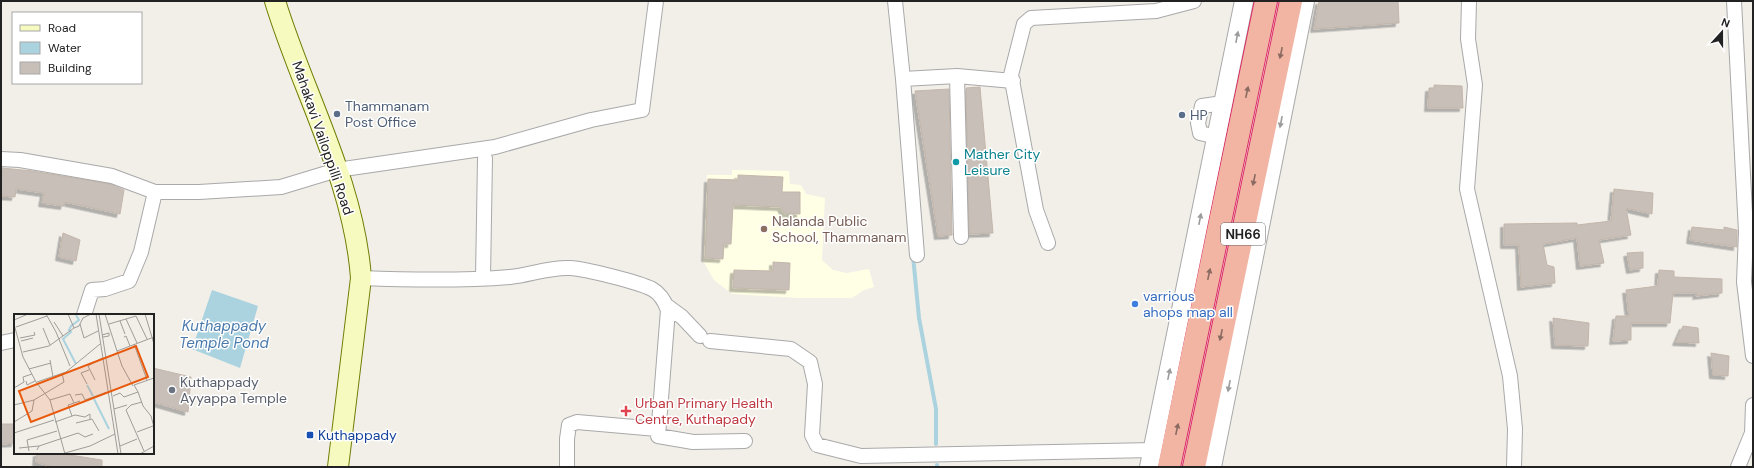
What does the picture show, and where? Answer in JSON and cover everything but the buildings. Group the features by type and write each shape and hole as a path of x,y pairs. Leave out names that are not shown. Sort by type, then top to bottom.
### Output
{"highway":[{"name":"NH66","path":"1170,467 1225,128 1266,1"},
{"name":"NH66","path":"1194,467 1242,276 1291,1"}],"main road":[{"name":"Mahakavi Vailoppilli Road","path":"275,1 336,170 353,224 359,255 361,278 338,467"}],"street":[{"path":"1,159 20,160 112,176 156,192 199,192 281,187 336,170 495,147 591,120 642,110 656,1"},
{"path":"895,1 903,79 917,255"},
{"path":"1048,243 1036,210 1011,75 1018,40 1024,24 1031,18 1156,11 1194,1"},
{"path":"666,306 682,317 705,338 791,348 810,362 815,384 812,434 818,445 861,456 1151,458 1225,128 1223,103 1244,1"},
{"path":"1212,467 1242,276 1305,1"},
{"path":"1469,1 1468,39 1475,85 1467,189 1510,376 1515,429 1514,467"},
{"path":"1734,1 1746,232 1744,282 1753,356"},
{"path":"903,79 957,76 1013,81"},
{"path":"957,76 962,237"},
{"path":"483,278 485,158"},
{"path":"84,314 92,290 105,289 129,281 141,252 156,192"},
{"path":"361,278 429,281 512,277 554,269 581,269 636,283 654,290 664,300 668,310 657,429 658,436 693,442 745,441"},
{"path":"1,343 14,340"},
{"path":"1738,467 1752,433 1753,405"},
{"path":"567,467 567,439 569,426 577,422 657,429"}],"shaded area":[{"name":"Nalanda Public School, Thammanam","path":"732,170 789,171 790,184 801,185 806,194 825,198 822,260 833,270 847,273 869,269 874,287 864,290 852,298 798,298 732,294 714,280 703,261 707,175 732,175"}],"water":[{"name":"Kuthappady Temple Pond","path":"212,290 258,306 240,368 192,349"}],"waterway":[{"path":"913,256 919,318 936,409 936,444"}],"place":[{"name":"Thammanam Post Office","path":"337,114"},
{"name":"HP","path":"1182,115"},
{"name":"Mather City Leisure","path":"956,162"},
{"name":"Nalanda Public School, Thammanam","path":"764,229"},
{"name":"varrious ahops map all","path":"1135,304"},
{"name":"Kuthappady Ayyappa Temple","path":"172,390"},
{"name":"Urban Primary Health Centre, Kuthapady","path":"626,411"},
{"name":"Kuthappady","path":"310,435"}]}
